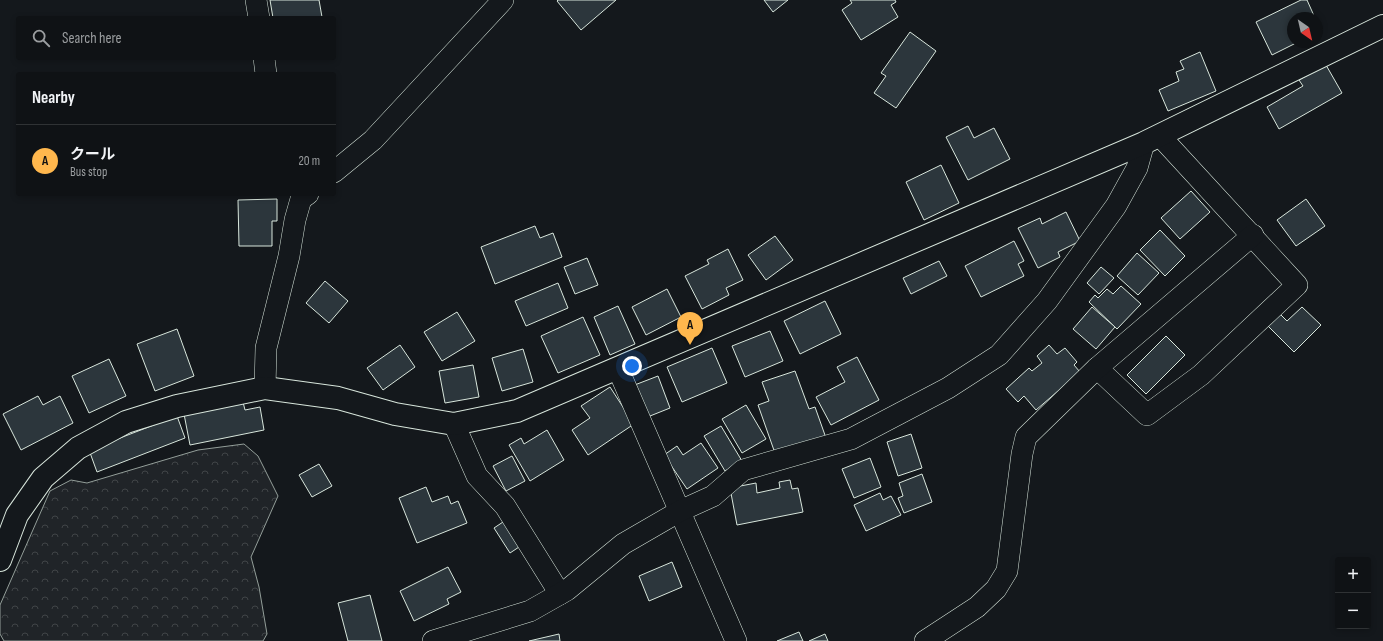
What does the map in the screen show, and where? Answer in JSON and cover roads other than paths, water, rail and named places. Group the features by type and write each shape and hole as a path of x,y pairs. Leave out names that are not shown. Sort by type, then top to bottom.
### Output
{"street":[{"path":"256,0 259,16"},
{"path":"336,170 373,140 503,0"},
{"path":"0,560 17,515 43,478 78,448 126,422 177,406 265,388 338,398 395,414 454,424 517,411 618,369 925,235 1152,140 1383,26"},
{"path":"264,60 266,72"},
{"path":"1097,368 1147,415 1201,375 1297,285 1253,235 1152,140"},
{"path":"433,641 530,610 560,594 623,544 680,511 713,496 743,470 850,439 948,388 999,355 1048,301 1116,206 1152,140"},
{"path":"265,388 266,348 302,196"},
{"path":"925,641 977,607 996,589 1007,571 1022,454 1026,437 1097,368 1253,235"},
{"path":"618,369 736,641"},
{"path":"454,424 477,476 505,506 560,594"}],"place":[{"name":"クール","path":"690,345"}]}
